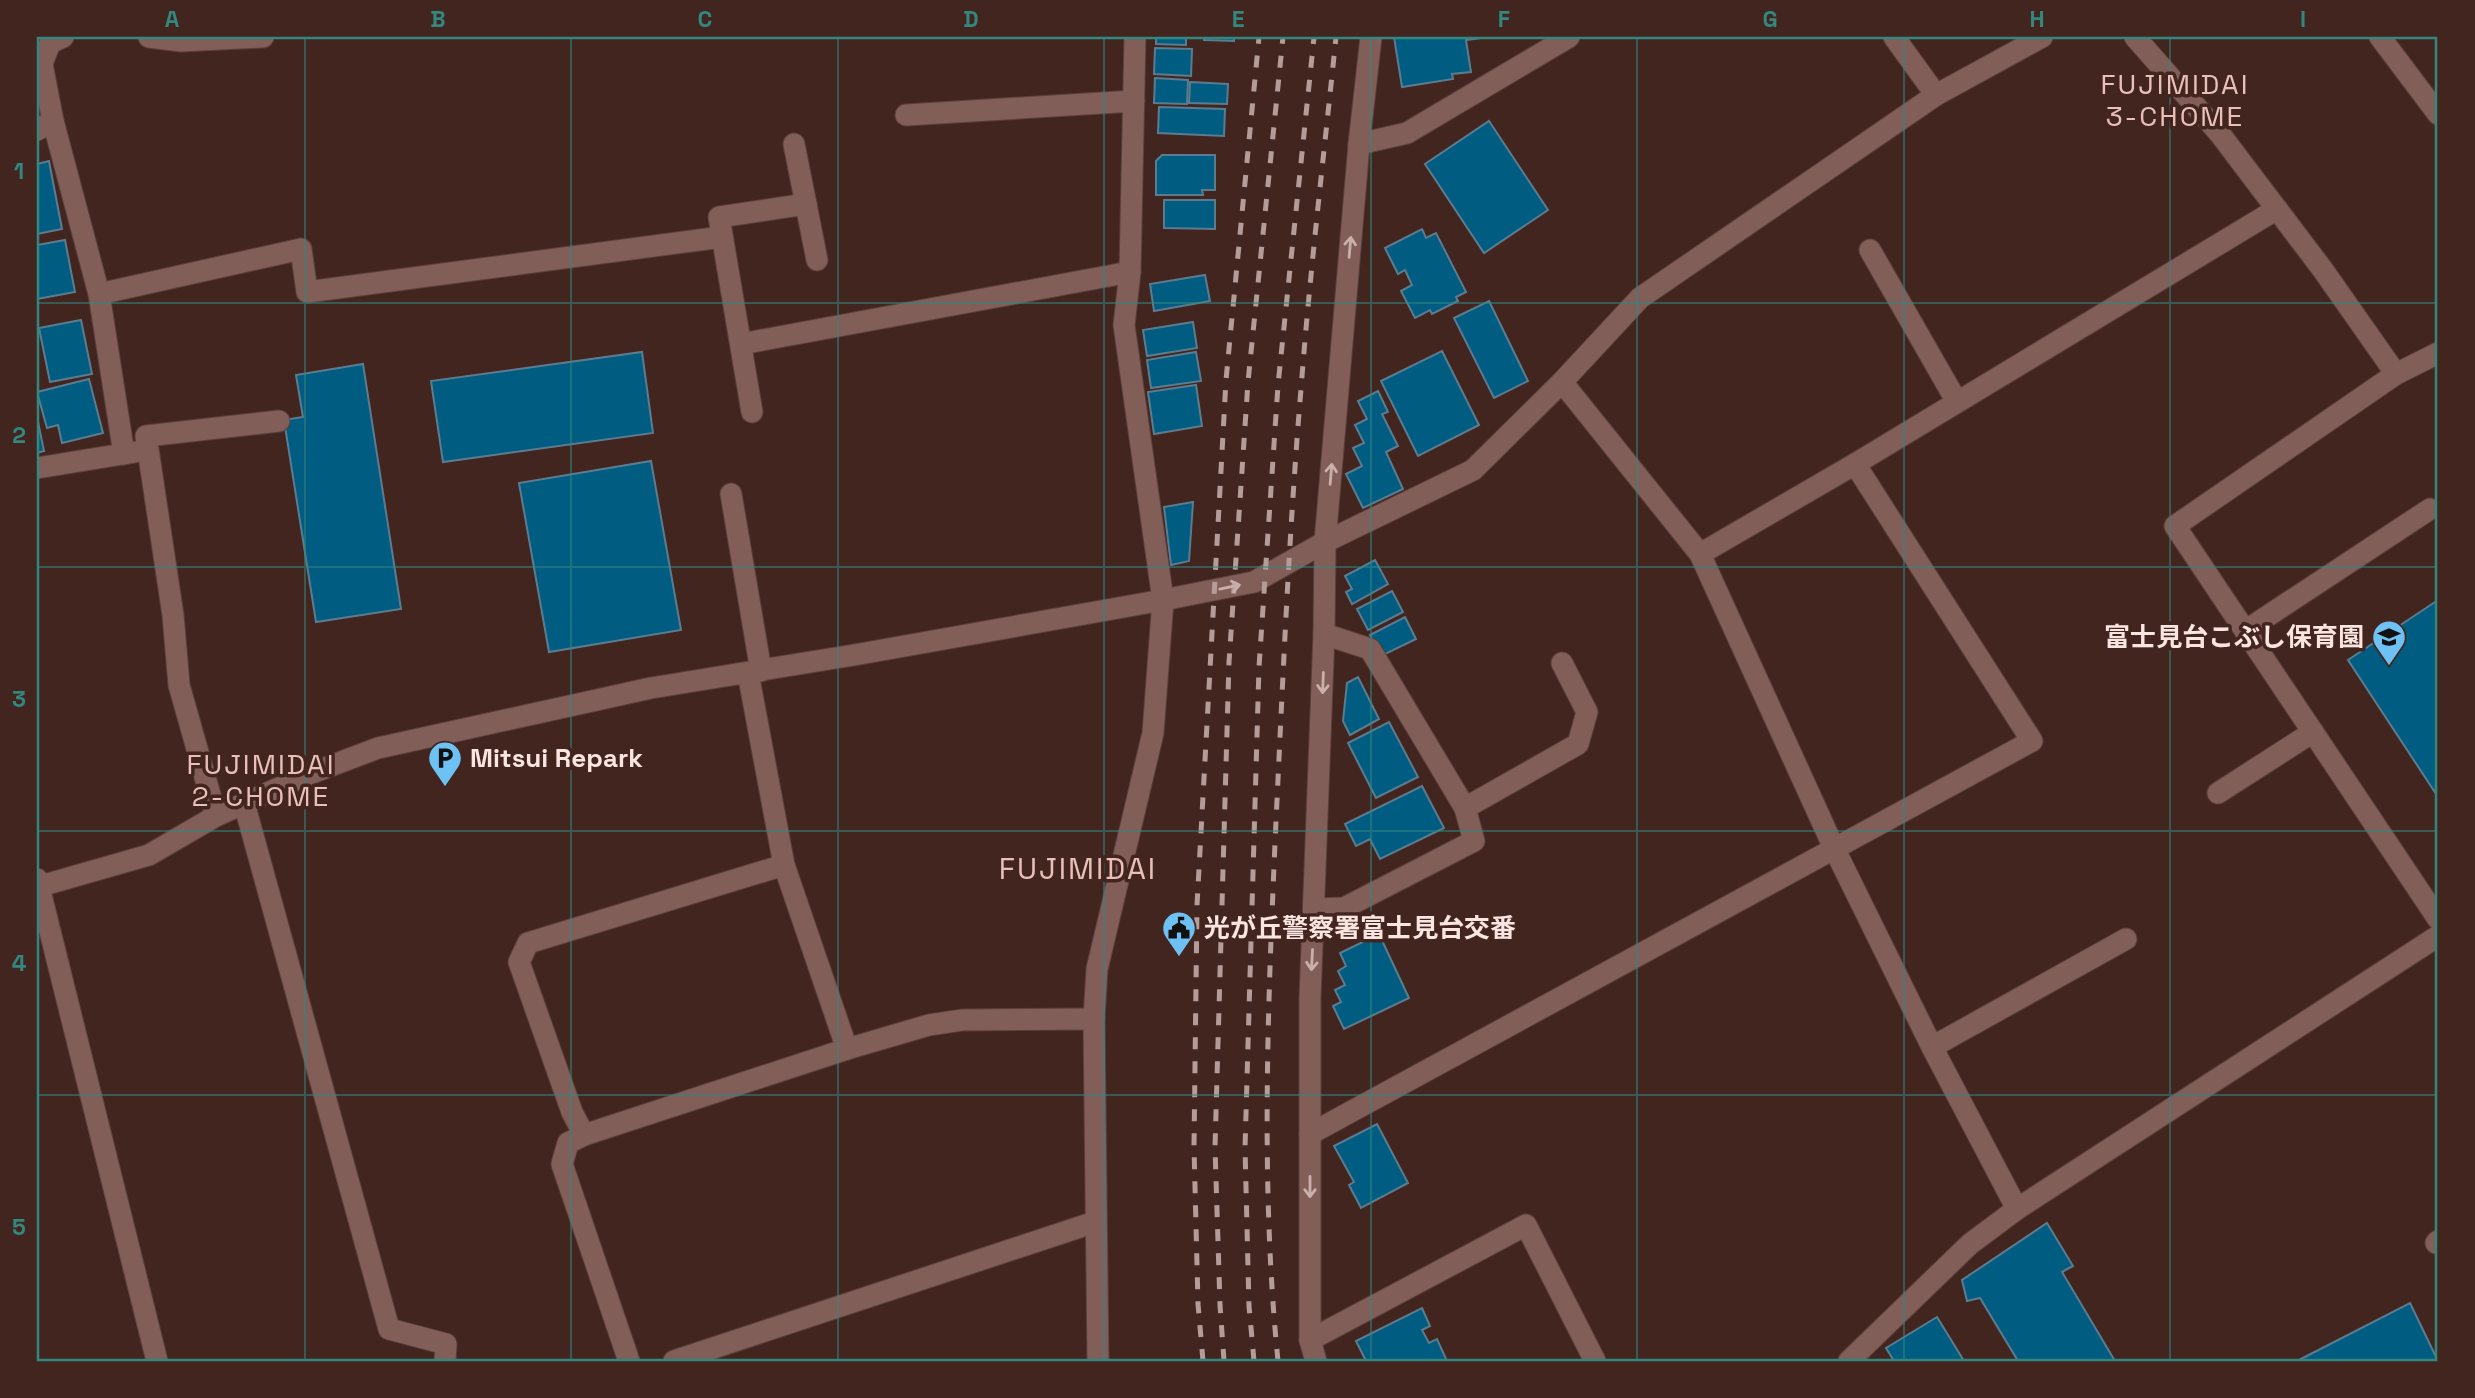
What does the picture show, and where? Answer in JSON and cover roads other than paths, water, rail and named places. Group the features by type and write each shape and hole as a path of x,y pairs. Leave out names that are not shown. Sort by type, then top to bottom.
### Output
{"street":[{"path":"149,37 181,41 251,37"},
{"path":"1098,1361 1094,1019 1097,969 1153,733 1164,600 1124,325 1129,272 1135,37"},
{"path":"1316,1361 1310,1340 1310,998 1325,542 1359,144 1371,37"},
{"path":"1359,144 1407,133 1569,37"},
{"path":"1894,37 1936,95"},
{"path":"157,1361 37,884 149,855 216,816 312,773 377,748 651,688 755,672 1254,582 1325,542 1473,470 1562,382 1640,298 1936,95 2042,37"},
{"path":"2135,37 2220,134 2396,374"},
{"path":"2380,37 2438,114"},
{"path":"59,38 50,43 42,64 45,126 99,294 124,454"},
{"path":"905,115 1134,101"},
{"path":"794,144 817,260"},
{"path":"752,412 719,217 806,204"},
{"path":"1700,554 1855,464 2277,209"},
{"path":"99,294 301,249 307,292 722,237"},
{"path":"1870,250 1957,402"},
{"path":"741,344 1129,272"},
{"path":"2438,353 2396,374 2175,526 2438,919"},
{"path":"1562,382 1700,554 1834,848 1932,1047 2017,1209"},
{"path":"216,816 179,685 173,615 146,436 279,421"},
{"path":"37,468 147,450"},
{"path":"1310,1134 2032,741 1855,464"},
{"path":"731,494 784,866 846,1049"},
{"path":"2245,631 2430,509"},
{"path":"1314,909 1344,908 1474,841 1465,807 1370,649 1324,634"},
{"path":"1465,807 1578,744 1587,712 1562,663"},
{"path":"2218,793 2313,732"},
{"path":"244,803 389,1329 446,1344 444,1361"},
{"path":"584,1135 572,1112 519,962 528,943 784,866"},
{"path":"1849,1361 1970,1244 2017,1209 2438,936"},
{"path":"1932,1047 2126,939"},
{"path":"629,1361 562,1164 568,1143 584,1135 846,1049 929,1026 962,1020 1094,1019"},
{"path":"674,1361 1095,1222"},
{"path":"1310,1340 1527,1224 1595,1361"}],"railway":[{"path":"1203,1361 1198,1304 1194,1147 1197,905 1226,380 1259,37"},
{"path":"1224,1361 1215,1147 1229,662 1248,382 1283,37"},
{"path":"1254,1361 1249,1306 1245,1148 1259,667 1278,385 1314,37"},
{"path":"1278,1361 1272,1294 1267,1159 1268,1024 1276,821 1297,443 1336,37"}],"place":[{"name":"富士見台こぶし保育園","path":"2389,667"},
{"name":"Mitsui Repark","path":"445,788"},
{"name":"光が丘警察署富士見台交番","path":"1179,958"}],"district":[{"name":"FUJIMIDAI 3-CHOME","path":"2175,100"},
{"name":"FUJIMIDAI 2-CHOME","path":"261,780"},
{"name":"FUJIMIDAI","path":"1078,868"}]}
